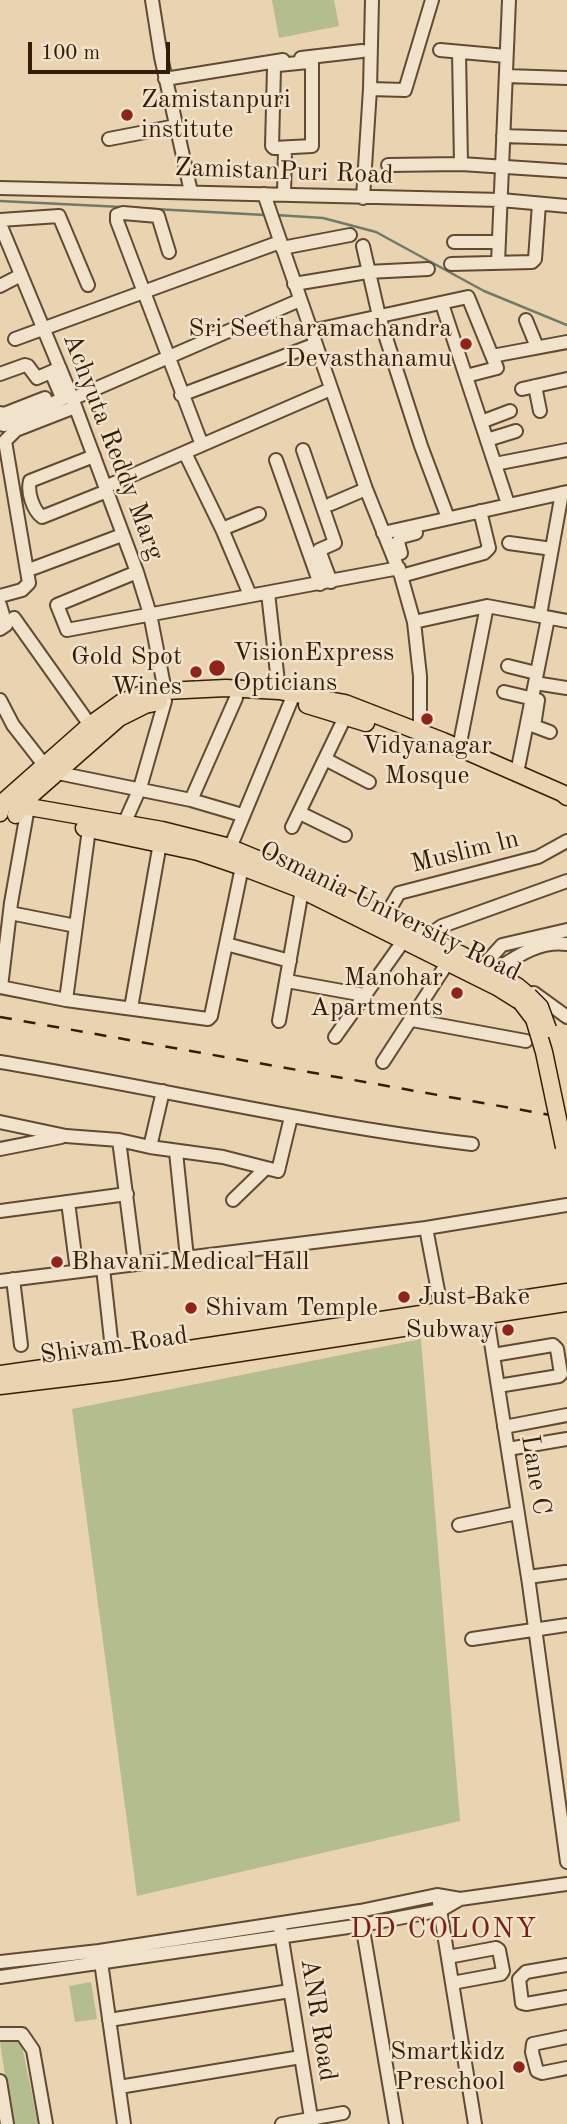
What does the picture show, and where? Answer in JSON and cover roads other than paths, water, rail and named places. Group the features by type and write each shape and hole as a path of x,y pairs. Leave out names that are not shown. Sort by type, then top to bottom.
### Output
{"main road":[{"path":"11,810 52,769 119,718 165,696 226,688 345,704 420,731 567,797"},
{"path":"11,810 36,791 59,754 90,725 122,702 140,695 236,698 285,696 346,715 567,803"},
{"path":"36,791 45,811"},
{"name":"Osmania University Road","path":"11,810 45,811 200,838 311,881 489,969 540,1007 567,1113"},
{"name":"Osmania University Road","path":"11,810 198,852 242,867 302,890 497,987 522,995 534,1019 544,1052 567,1154"},
{"name":"Shivam Road","path":"487,1310 567,1292"},
{"name":"Shivam Road","path":"0,1374 487,1310 567,1303"},
{"name":"Shivam Road","path":"0,1386 116,1372 443,1316"}],"street":[{"path":"152,0 174,126 191,192"},
{"path":"363,198 372,0"},
{"path":"370,89 406,88 432,0"},
{"path":"498,262 509,0"},
{"path":"440,50 506,56"},
{"path":"165,79 280,60 362,51"},
{"path":"459,52 461,164"},
{"path":"312,63 312,146 285,149 272,146 274,68 278,65 312,63"},
{"path":"506,76 567,78"},
{"path":"108,139 174,126"},
{"path":"503,136 567,138"},
{"path":"284,195 285,149"},
{"path":"388,165 461,164 567,171"},
{"name":"ZamistanPuri Road","path":"0,188 191,192 266,199 284,195 501,200 567,205"},
{"path":"266,199 366,489 400,572 414,622 420,676 420,731"},
{"path":"451,264 532,262 535,259 539,204"},
{"path":"169,252 158,216 123,213 117,215 181,395 202,445"},
{"path":"0,222 60,216 88,285"},
{"name":"Achyuta Reddy Marg","path":"0,222 43,328 55,370 94,456 137,572 150,614 165,696"},
{"path":"15,339 279,240 350,235"},
{"path":"454,242 499,242"},
{"path":"363,246 379,316 421,446 448,518"},
{"path":"294,284 367,272 428,269"},
{"path":"0,286 22,275"},
{"path":"181,395 314,337 379,316 468,298 497,368 466,376"},
{"path":"0,595 22,590 29,583 5,441 4,414 69,397 300,300"},
{"path":"442,304 466,376 485,420 508,504"},
{"path":"526,320 537,347"},
{"path":"492,356 567,342"},
{"path":"0,374 25,365 37,378 55,370"},
{"path":"540,411 529,387 567,379"},
{"path":"94,456 30,481 28,486 34,508 42,517 331,389"},
{"path":"3,425 16,430 69,397"},
{"path":"485,420 510,411"},
{"path":"491,439 516,430"},
{"path":"303,450 335,543 319,550 325,583"},
{"path":"495,464 567,450"},
{"path":"185,453 250,595"},
{"path":"276,460 325,583"},
{"path":"331,504 366,489"},
{"path":"393,556 401,553 398,542 404,536 508,504 564,493 552,549 532,699 535,727 550,732"},
{"path":"222,529 259,514"},
{"path":"383,533 448,518 481,514"},
{"path":"137,572 57,605 67,630 250,595 400,572 484,553 489,548 489,543 481,514"},
{"path":"34,568 122,536"},
{"path":"509,543 552,549"},
{"path":"230,848 285,696 268,593"},
{"path":"0,605 6,622 0,629"},
{"path":"414,622 487,606 567,621"},
{"path":"458,748 487,606"},
{"path":"14,618 90,725"},
{"path":"508,666 567,688"},
{"path":"504,692 532,699"},
{"path":"124,824 140,788 165,696"},
{"path":"191,800 236,698"},
{"path":"0,699 13,725 52,769 191,800 242,815"},
{"path":"292,827 346,715"},
{"path":"517,773 534,717"},
{"path":"325,759 369,782"},
{"path":"11,810 0,987 66,1000 209,1018 242,867"},
{"path":"300,813 345,835"},
{"path":"66,1000 89,829"},
{"name":"Muslim ln","path":"385,917 399,893 538,857 567,842"},
{"path":"131,1008 160,844"},
{"path":"425,938 442,926 567,881"},
{"path":"279,1021 302,890"},
{"path":"7,906 76,926"},
{"path":"489,969 502,945 567,929"},
{"path":"335,1037 404,940"},
{"path":"489,969 529,950 555,943 567,944"},
{"path":"226,944 290,961"},
{"path":"383,1062 447,962"},
{"path":"287,981 364,995"},
{"path":"522,995 534,993 567,1017"},
{"path":"412,1020 526,1041"},
{"path":"0,1062 290,1116 472,1144"},
{"path":"150,1147 163,1091"},
{"path":"0,1122 66,1136 119,1140 176,1152 223,1157 279,1171 290,1116"},
{"path":"0,1149 66,1136"},
{"path":"119,1140 135,1264"},
{"path":"176,1152 187,1258"},
{"path":"233,1200 266,1168"},
{"path":"0,1211 127,1194"},
{"path":"68,1202 77,1271"},
{"path":"20,1345 6,1280 426,1228 567,1205"},
{"path":"426,1228 443,1316"},
{"path":"103,1268 113,1358"},
{"name":"Lane C","path":"487,1310 536,1629 567,1862"},
{"path":"493,1355 553,1345 557,1349 561,1374 559,1376 498,1386"},
{"path":"504,1424 550,1413"},
{"path":"504,1424 567,1415"},
{"path":"508,1449 567,1439"},
{"path":"459,1525 517,1513"},
{"path":"528,1577 565,1572"},
{"path":"472,1639 567,1625"},
{"path":"0,1977 100,1957 280,1929 437,1895 460,1899 567,1884"},
{"path":"437,1895 475,2124"},
{"path":"280,1929 362,1925 441,1910 460,1899"},
{"path":"360,1911 396,2124"},
{"name":"ANR Road","path":"280,1929 312,2121"},
{"path":"448,1957 496,1948 499,1950 503,1971 501,1974 452,1983"},
{"path":"0,1962 100,1957"},
{"path":"100,1957 124,2124"},
{"path":"567,1965 526,1972 519,1979 522,2003 567,1997"},
{"path":"109,2020 290,1991"},
{"path":"0,2034 22,2034 28,2040 33,2050 46,2124"},
{"path":"567,2036 533,2044 532,2052 537,2071 542,2073 567,2068"},
{"path":"119,2087 301,2057"},
{"path":"0,2081 7,2124"},
{"path":"282,2124 312,2121 343,2113"}],"waterway":[{"path":"0,201 122,207"},
{"path":"136,208 265,215"},
{"path":"276,215 323,218 376,232 484,291 567,325"}],"railway":[{"path":"0,1017 567,1118"}],"place":[{"name":"Zamistanpuri institute","path":"127,115"},
{"name":"Sri Seetharamachandra Devasthanamu","path":"466,344"},
{"name":"VisionExpress Opticians","path":"217,668"},
{"name":"Gold Spot Wines","path":"196,672"},
{"name":"Vidyanagar Mosque","path":"427,719"},
{"name":"Manohar Apartments","path":"457,993"},
{"name":"Bhavani Medical Hall","path":"57,1262"},
{"name":"Just Bake","path":"404,1297"},
{"name":"Shivam Temple","path":"191,1308"},
{"name":"Subway","path":"508,1330"},
{"name":"Smartkidz Preschool","path":"519,2067"}],"district":[{"name":"DD COLONY","path":"444,1930"}]}
